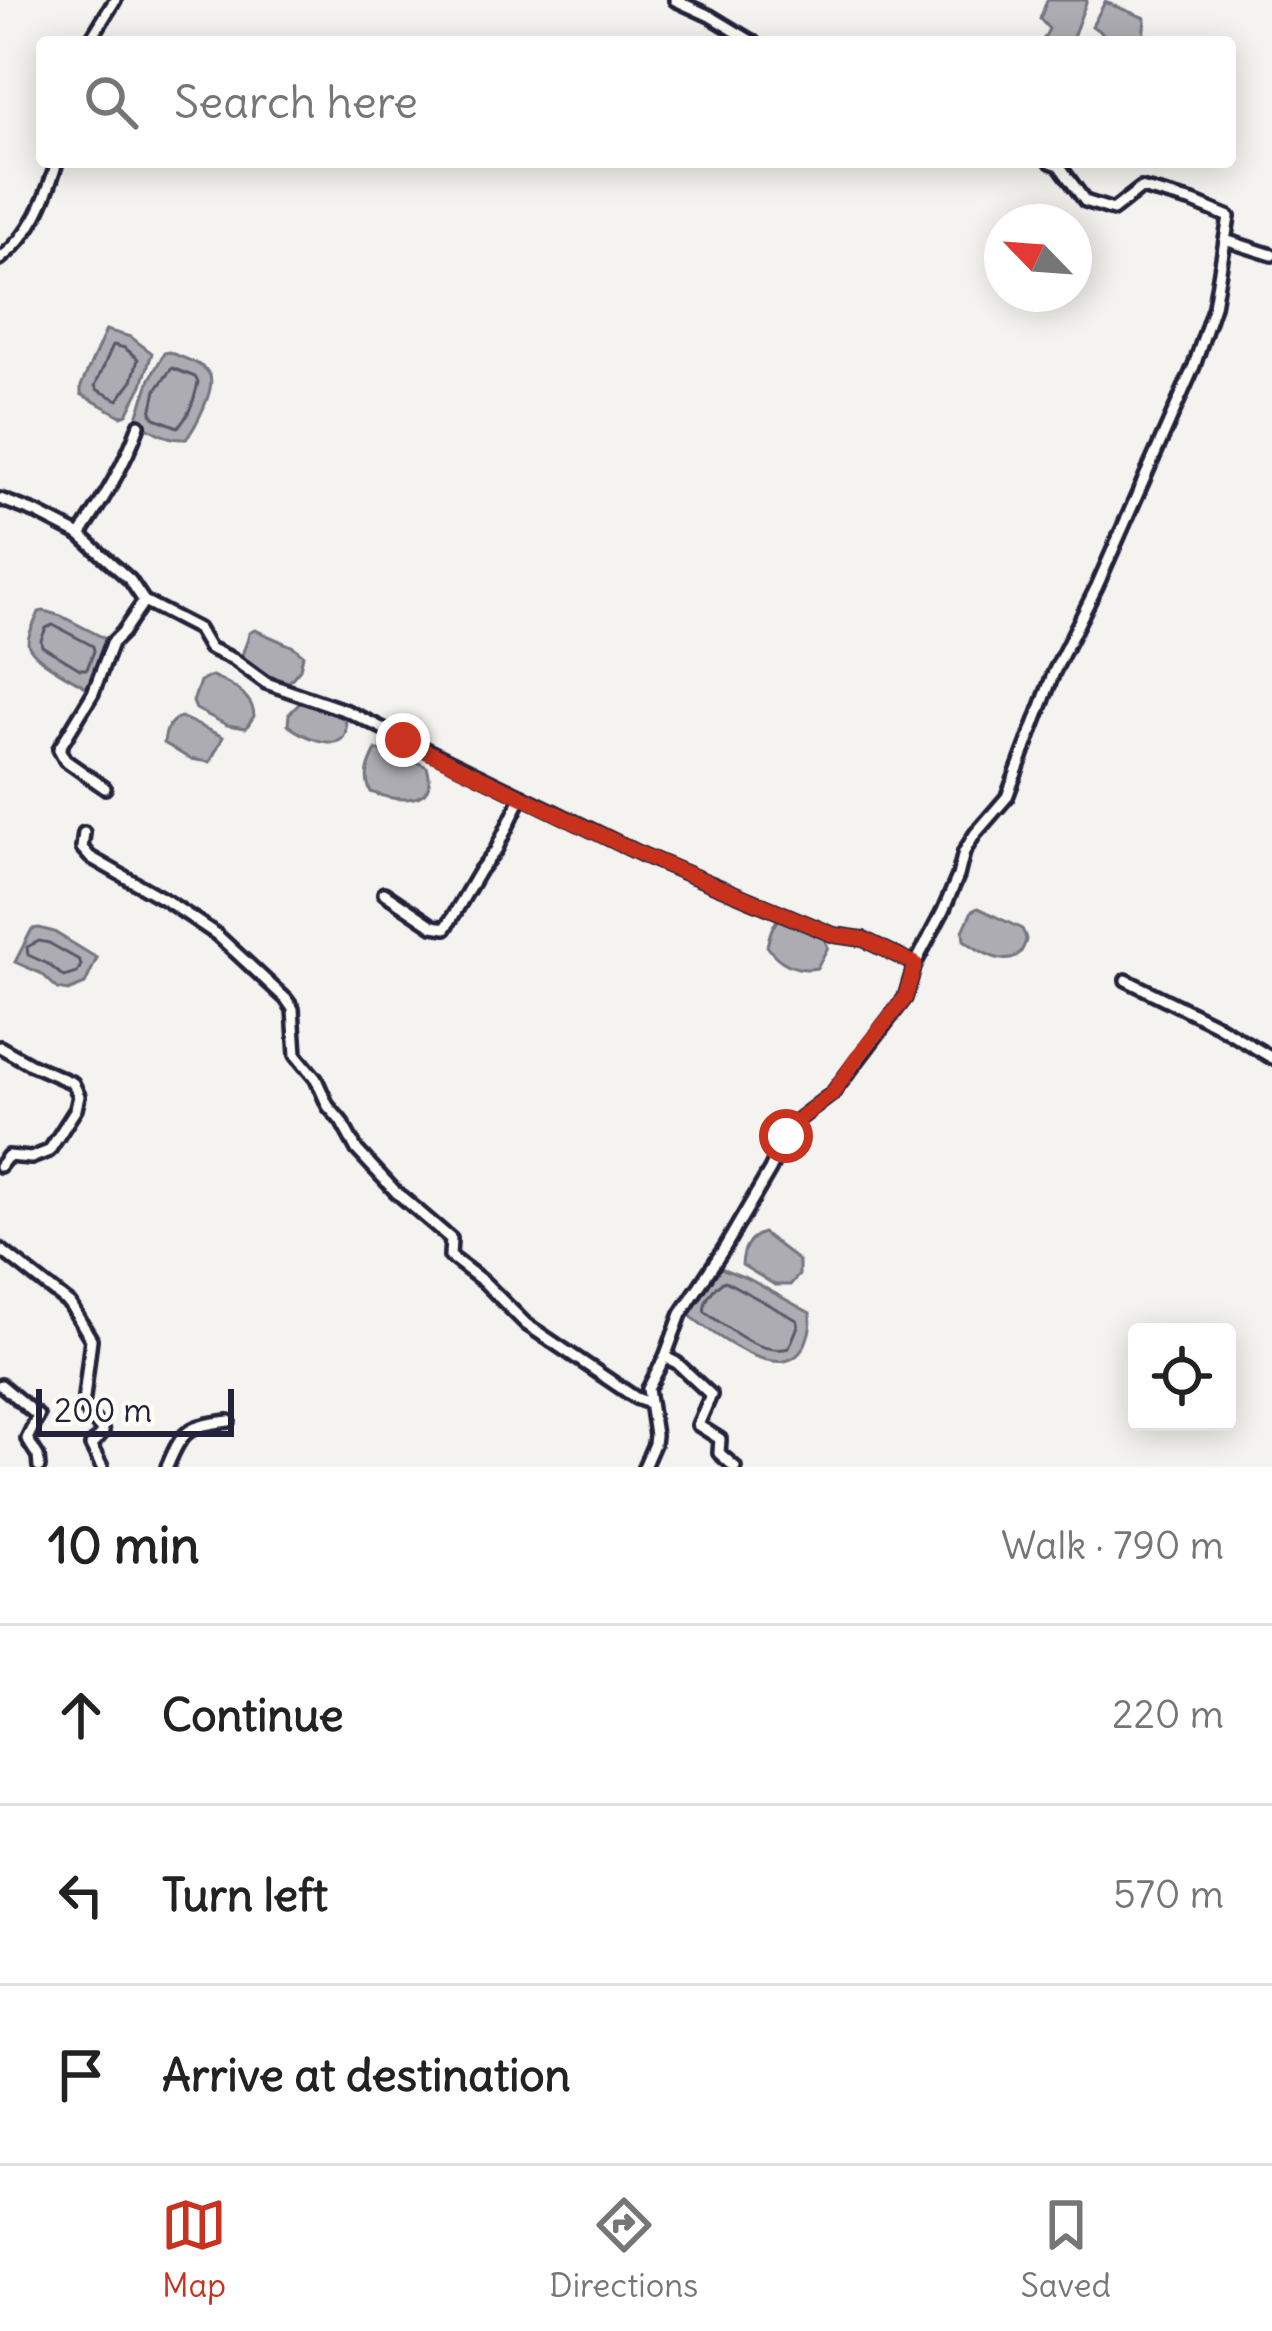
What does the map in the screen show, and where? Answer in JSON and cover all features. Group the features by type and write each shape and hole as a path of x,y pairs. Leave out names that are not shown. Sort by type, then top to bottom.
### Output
{"street":[{"path":"93,36 115,0"},
{"path":"675,0 743,36"},
{"path":"0,259 28,231 46,201 55,168"},
{"path":"644,1467 654,1444 648,1389 682,1314 786,1136 799,1119 832,1094 905,998 915,964 958,877 964,852 1007,797 1054,672 1194,366 1214,306 1229,217 1141,188 1113,210 1085,201 1060,168"},
{"path":"1225,240 1272,255"},
{"path":"80,535 117,474 139,425"},
{"path":"0,499 80,535 130,580 143,601 198,629 209,648 266,683 347,711 681,871 834,935 863,939 915,964"},
{"path":"105,788 65,760 59,749 93,693 112,643 143,601"},
{"path":"384,893 433,926 446,928 496,850 522,796"},
{"path":"84,833 82,848 90,857 216,934 286,999 293,1009 296,1055 316,1079 328,1106 374,1169 452,1239 450,1256 544,1337 649,1403"},
{"path":"1126,980 1272,1058"},
{"path":"0,1047 73,1083 79,1096 49,1151 31,1158 8,1156 0,1166"},
{"path":"0,1249 70,1304 91,1339 82,1406 103,1432 92,1446 102,1467"},
{"path":"665,1357 711,1395 698,1425 720,1438 719,1454 735,1467"},
{"path":"1,1385 38,1416 27,1439 38,1456 38,1467"},
{"path":"167,1467 178,1444 196,1425 230,1421"}],"water":[{"path":"1047,0 1087,0 1073,36 1045,36 1049,29 1040,19"},
{"path":"1105,2 1145,18 1143,36 1107,36 1092,26"},
{"path":"106,330 131,337 152,353 142,385 127,414 121,416 81,394"},
{"path":"169,352 198,364 210,376 207,399 186,439 159,434 137,417 150,379"},
{"path":"39,612 104,638 107,649 92,688 51,667 30,648 31,631"},
{"path":"255,630 303,655 300,669 289,682 244,664 241,659 249,633"},
{"path":"212,676 233,686 250,702 254,716 246,728 227,725 196,709 193,702 200,681"},
{"path":"300,703 344,715 343,737 317,740 288,725 289,714"},
{"path":"181,717 223,737 210,762 190,759 164,743 168,727"},
{"path":"376,750 427,767 427,789 403,799 371,792 367,776"},
{"path":"978,908 1022,929 1026,940 1018,955 995,958 964,940 963,931"},
{"path":"781,917 822,935 828,947 817,968 789,965 767,946"},
{"path":"39,928 97,958 85,984 68,991 58,989 42,974 15,962 32,929"},
{"path":"763,1233 799,1261 799,1275 790,1285 775,1285 742,1265 747,1245"},
{"path":"718,1267 810,1313 809,1334 797,1356 783,1361 750,1354 689,1315 687,1311"}],"route":[{"path":"403,740 645,856 834,935 863,939 915,964 905,998 832,1094 799,1119 786,1136"}]}
